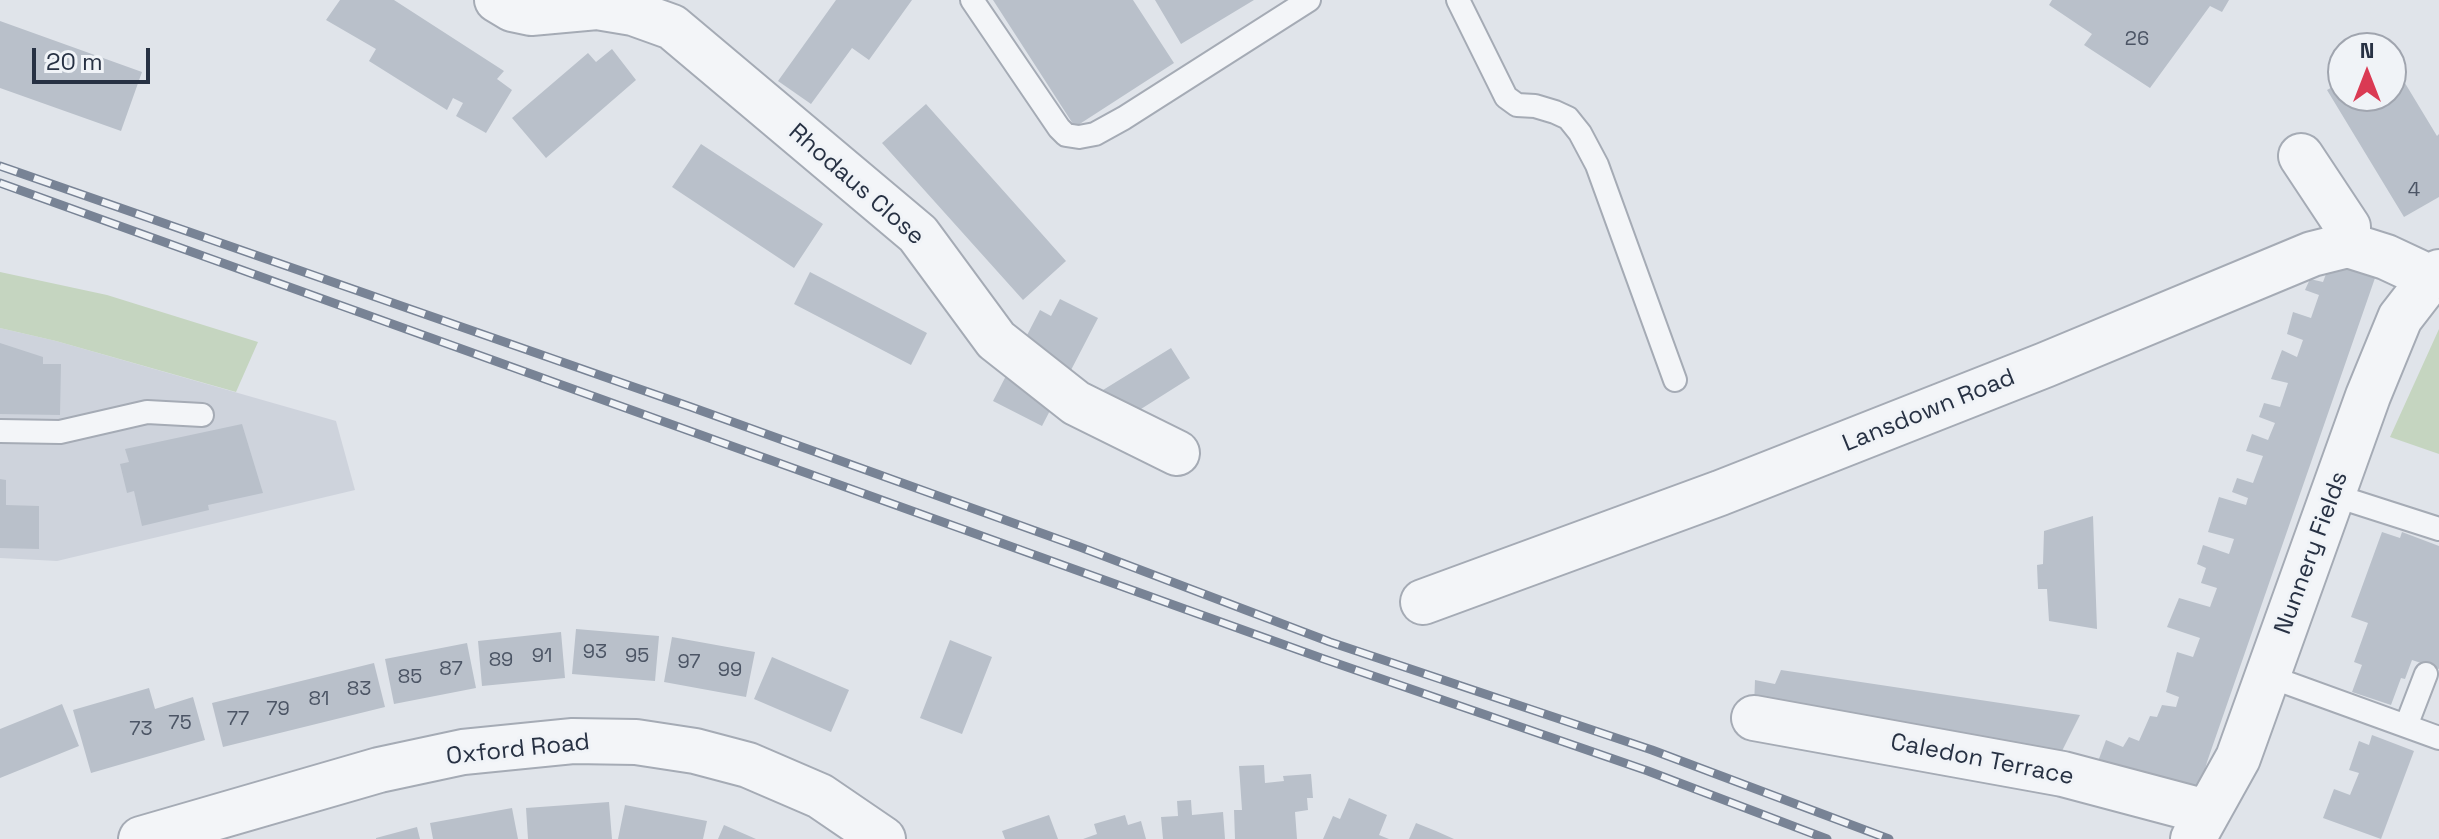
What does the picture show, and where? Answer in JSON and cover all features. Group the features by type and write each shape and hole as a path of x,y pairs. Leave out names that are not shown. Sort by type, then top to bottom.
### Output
{"street":[{"name":"Rhodaus Close","path":"497,0 512,9 531,13 598,4 672,27 918,234 996,340 1076,403 1177,453"},
{"path":"2301,156 2348,227 2348,245 2435,275"},
{"name":"Lansdown Road","path":"1423,602 1720,493 2030,371 2312,254 2348,245"},
{"name":"Nunnery Fields","path":"2200,826 2238,758 2400,318 2435,275"},
{"name":"Caledon Terrace","path":"1754,718 2063,774 2200,826"},
{"name":"Oxford Road","path":"141,839 379,770 463,752 573,741 636,742 695,751 748,765 820,796 883,839"}],"lane":[{"path":"972,0 1059,128 1066,135 1079,137 1095,134 1124,118 1309,0"},
{"path":"1458,0 1506,97 1517,105 1535,106 1568,118 1580,133 1597,165 1675,380"},
{"path":"0,431 60,432 147,412 202,415"},
{"path":"2333,495 2439,529"},
{"path":"2406,726 2426,674"},
{"path":"2268,676 2439,738"}],"shaded area":[{"path":"0,328 56,341 336,421 355,490 57,561 0,558"}],"green space":[{"path":"0,272 107,295 258,342 236,392 0,328"},
{"path":"2439,329 2439,454 2390,437"}],"building":[{"path":"340,0 394,0 504,71 497,79 512,90 486,133 456,116 463,103 453,98 447,110 369,61 376,49 326,20"},
{"path":"836,0 912,0 869,60 852,48 811,104 778,81"},
{"path":"993,0 1133,0 1174,63 1075,127"},
{"path":"1155,0 1254,0 1181,44"},
{"path":"2052,0 2229,0 2222,12 2210,6 2150,88 2084,45 2092,34 2049,5"},
{"path":"0,21 142,72 121,131 0,88"},
{"path":"612,49 636,80 546,158 512,118 588,53 596,62"},
{"path":"2407,86 2437,136 2439,134 2439,197 2404,217 2340,112 2407,112"},
{"path":"926,104 1066,261 1023,300 882,143"},
{"path":"701,144 823,224 794,268 672,187"},
{"path":"2345,268 2375,278 2207,762 2198,796 2097,764 2106,740 2123,747 2129,737 2139,741 2150,716 2157,717 2162,705 2176,707 2179,697 2166,692 2177,652 2193,657 2200,638 2167,627 2179,598 2210,607 2217,588 2201,583 2206,568 2197,564 2203,545 2229,554 2234,539 2208,532 2219,497 2246,505 2248,498 2232,492 2237,478 2253,483 2263,456 2246,451 2252,434 2268,440 2275,423 2259,417 2264,403 2280,407 2288,383 2271,379 2282,350 2297,357 2303,340 2287,334 2293,312 2311,318 2319,295 2305,290 2310,279 2323,282 2326,274"},
{"path":"810,272 927,333 911,365 794,304"},
{"path":"1060,299 1098,318 1042,426 993,401 1040,310 1051,316"},
{"path":"0,343 43,357 43,364 61,364 60,415 0,414"},
{"path":"1171,348 1190,378 1122,421 1103,390"},
{"path":"242,424 263,493 208,505 209,510 142,526 134,491 127,493 120,464 129,462 125,449"},
{"path":"0,479 6,480 6,505 39,506 39,549 0,548"},
{"path":"2093,516 2097,629 2049,621 2047,589 2038,589 2037,565 2043,564 2044,531"},
{"path":"2382,532 2400,538 2402,532 2439,546 2439,669 2412,660 2391,705 2352,692 2362,665 2354,662 2368,623 2351,617"},
{"path":"576,629 659,636 655,681 572,674"},
{"path":"561,632 565,678 482,686 478,641"},
{"path":"672,637 755,652 746,697 664,682"},
{"path":"950,640 992,657 962,734 920,718"},
{"path":"467,643 476,688 394,704 385,659"},
{"path":"772,657 849,690 831,732 754,699"},
{"path":"374,663 385,707 223,747 212,703"},
{"path":"1781,670 2080,715 2058,759 1754,707 1755,680 1775,684"},
{"path":"149,688 155,709 193,697 205,740 91,773 73,710"},
{"path":"62,704 79,746 0,778 0,729"},
{"path":"2372,735 2414,751 2381,839 2323,818 2334,789 2350,795 2359,773 2349,770 2359,741 2369,745"},
{"path":"1264,765 1265,783 1284,781 1283,776 1311,774 1313,798 1307,798 1308,810 1295,812 1297,839 1235,839 1234,810 1242,810 1239,766"},
{"path":"1349,798 1387,815 1379,835 1389,839 1323,839 1333,816 1340,819"},
{"path":"1191,800 1192,815 1223,812 1225,839 1163,839 1161,817 1178,816 1177,801"},
{"path":"609,802 612,839 528,839 526,808"},
{"path":"625,805 707,821 703,839 618,839"},
{"path":"512,808 518,839 433,839 430,823"},
{"path":"1049,815 1058,839 1005,839 1002,831"},
{"path":"1125,815 1128,825 1141,821 1146,839 1083,839 1097,834 1094,824"},
{"path":"1416,823 1436,831 1454,839 1409,839"},
{"path":"724,825 756,839 718,839"},
{"path":"417,827 420,839 376,839 376,838"}],"railway":[{"path":"0,166 691,407 1080,547 1330,642 1652,750 1889,839"},
{"path":"0,183 1321,658 1648,771 1827,839"}]}
